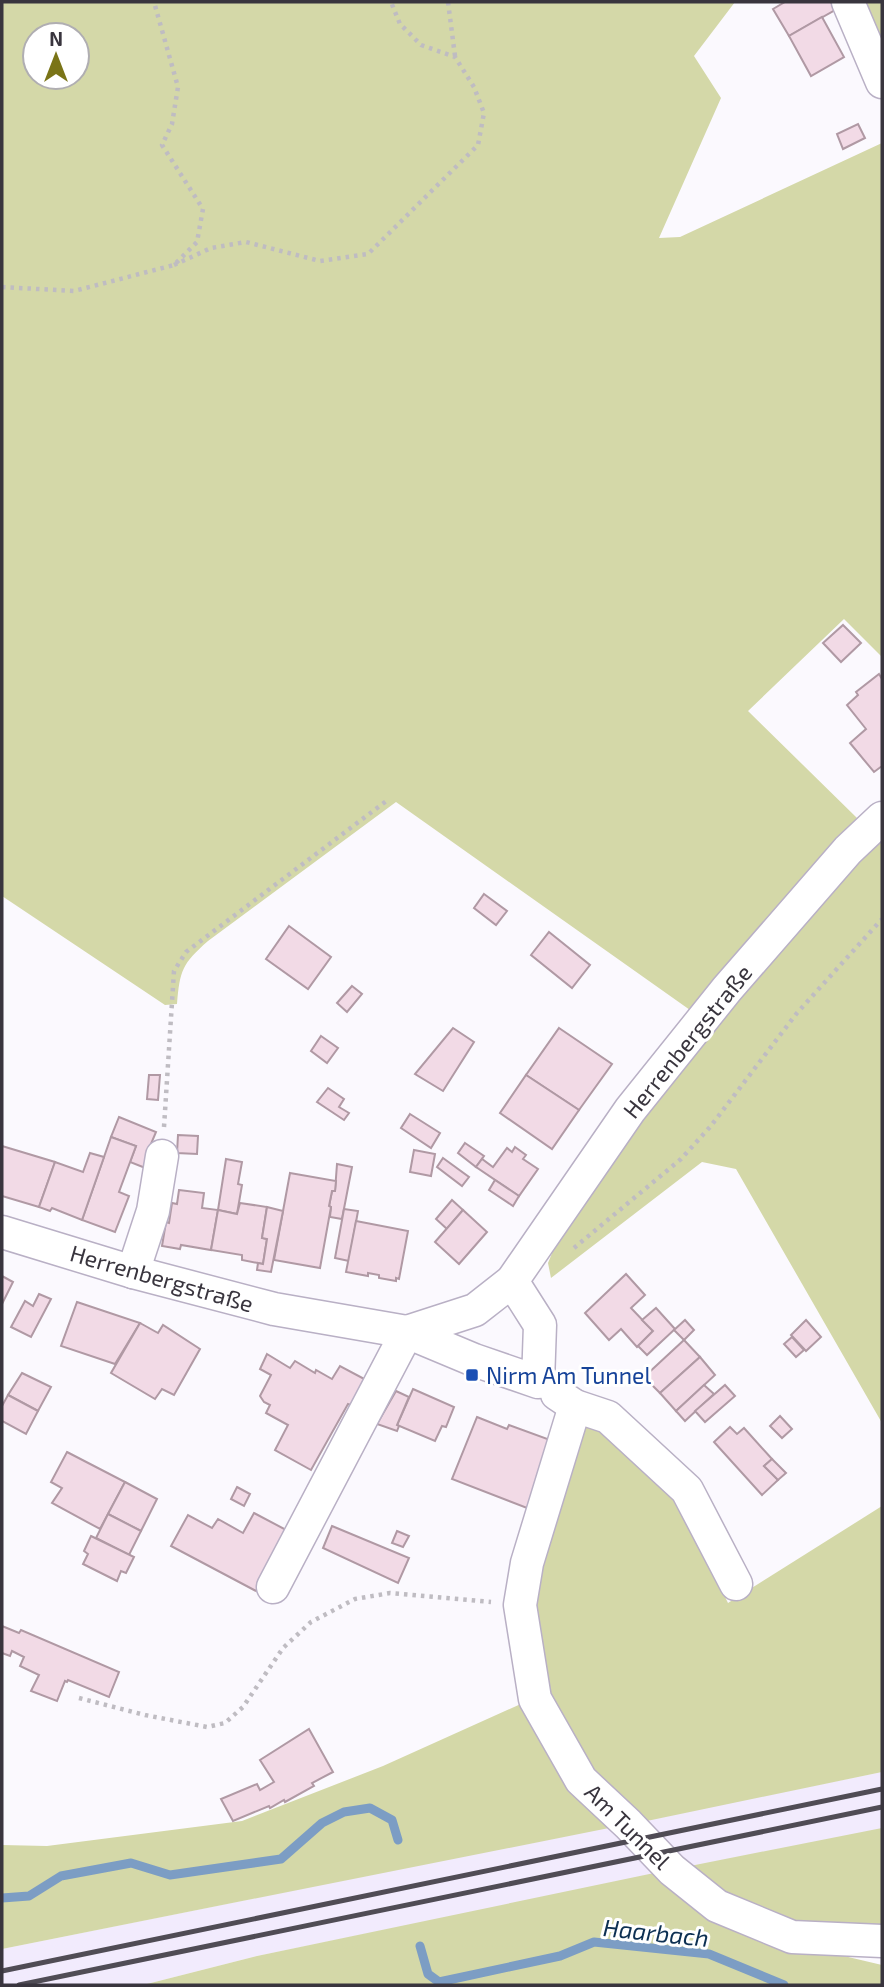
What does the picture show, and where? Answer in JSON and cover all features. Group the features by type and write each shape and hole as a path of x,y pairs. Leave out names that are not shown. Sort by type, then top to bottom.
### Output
{"street":[{"path":"848,2 882,82"},
{"name":"Herrenbergstraße","path":"407,1332 475,1310 512,1281 630,1110 695,1029 848,850 882,818"},
{"path":"133,1272 153,1211 162,1156"},
{"name":"Herrenbergstraße","path":"2,1232 133,1272 274,1308 407,1332 474,1360 538,1382"},
{"path":"512,1281 540,1325 538,1382 575,1406 608,1417 687,1490 736,1584"},
{"path":"273,1587 407,1332"},
{"name":"Am Tunnel","path":"575,1406 534,1539 520,1605 535,1699 581,1780 672,1870 717,1906 792,1937 882,1941"}],"path":[{"path":"154,2 178,87 172,124 162,145 202,209 197,242 174,265"},
{"path":"391,2 400,24 421,45 455,57"},
{"path":"2,287 74,291 174,265 211,248 246,242 320,261 368,254 478,145 484,113 474,87 455,57 448,2"},
{"path":"162,1156 174,971 186,951 389,799"},
{"path":"570,1251 605,1225 681,1159 744,1084 797,1013 882,919"},
{"path":"79,1698 207,1727 225,1723 243,1707 283,1648 312,1622 355,1599 390,1593 420,1594 520,1605"}],"shaded area":[{"path":"882,1772 882,1829 257,1956 143,1985 2,1985 2,1949"}],"green space":[{"path":"2,2 735,2 694,56 721,98 659,238 680,237 882,143 882,657 844,619 748,711 857,818 690,1010 396,802 208,941 184,968 177,1004 165,1005 2,896"},
{"path":"862,2 882,2 882,51"},
{"path":"882,837 882,1423 736,1169 702,1162 551,1278 548,1263 562,1229 638,1120 734,1000 855,863"},
{"path":"589,1419 678,1499 728,1603 882,1506 882,1772 642,1822 591,1774 546,1694 531,1610 579,1427"},
{"path":"523,1703 572,1784 609,1828 2,1949 2,1845 47,1846 242,1821 383,1766"},
{"path":"882,1828 882,1927 796,1928 724,1898 685,1867"},
{"path":"659,1872 789,1943 882,1965 882,1985 143,1985 257,1956"}],"building":[{"path":"785,2 831,2 835,10 789,36 773,9"},
{"path":"822,17 844,57 811,76 789,36"},
{"path":"858,124 865,138 843,149 837,134"},
{"path":"843,625 861,643 841,662 823,643"},
{"path":"879,674 882,679 882,766 874,772 850,743 866,729 847,705 858,695 856,692"},
{"path":"484,894 507,911 496,925 474,908"},
{"path":"289,926 331,957 308,989 266,959"},
{"path":"549,932 590,965 572,988 531,955"},
{"path":"352,986 362,994 347,1012 337,1003"},
{"path":"453,1028 474,1042 443,1091 415,1074"},
{"path":"559,1028 612,1064 579,1110 526,1075"},
{"path":"321,1036 338,1048 327,1063 311,1051"},
{"path":"149,1075 160,1075 158,1100 147,1099"},
{"path":"526,1075 579,1110 552,1149 500,1113"},
{"path":"328,1088 344,1099 339,1107 349,1113 344,1120 317,1102"},
{"path":"410,1114 440,1133 431,1148 401,1128"},
{"path":"119,1117 156,1132 148,1151 153,1171 130,1162 136,1146 111,1137"},
{"path":"178,1135 198,1136 197,1154 177,1153"},
{"path":"111,1137 136,1146 119,1192 129,1196 115,1232 82,1220"},
{"path":"465,1143 484,1156 476,1167 458,1153"},
{"path":"2,1146 55,1162 39,1207 2,1196"},
{"path":"515,1147 526,1155 523,1159 538,1169 519,1196 476,1167 482,1159 493,1167 507,1148 512,1152"},
{"path":"414,1150 435,1154 431,1176 410,1172"},
{"path":"90,1153 104,1157 82,1220 52,1208 50,1211 39,1207 55,1162 83,1172"},
{"path":"443,1158 469,1177 462,1186 437,1167"},
{"path":"226,1159 242,1162 238,1184 242,1185 237,1214 218,1210"},
{"path":"337,1164 352,1167 342,1219 330,1217 329,1206 332,1191 335,1191"},
{"path":"290,1173 336,1181 329,1206 331,1207 320,1268 274,1260"},
{"path":"495,1180 519,1196 513,1206 489,1190"},
{"path":"179,1190 204,1193 202,1208 218,1210 211,1250 181,1245 180,1249 162,1246 166,1222 169,1223 172,1203 177,1204"},
{"path":"452,1200 463,1210 447,1229 436,1219"},
{"path":"240,1203 267,1207 262,1238 267,1239 263,1264 242,1260 242,1255 211,1250 218,1210 237,1214"},
{"path":"267,1207 283,1211 271,1272 257,1270 258,1263 263,1264 267,1239 262,1238"},
{"path":"344,1209 358,1211 349,1261 335,1258"},
{"path":"463,1210 487,1232 459,1264 435,1242"},
{"path":"356,1221 408,1231 399,1279 396,1278 396,1281 368,1273 368,1276 346,1272"},
{"path":"626,1274 645,1295 631,1308 653,1331 637,1347 621,1329 609,1340 585,1313"},
{"path":"2,1276 13,1282 2,1304"},
{"path":"39,1294 51,1299 31,1337 11,1327 25,1301 33,1306"},
{"path":"77,1302 140,1323 115,1364 61,1346"},
{"path":"656,1308 675,1329 647,1355 638,1346 653,1331 642,1320"},
{"path":"685,1320 694,1330 684,1340 674,1330"},
{"path":"806,1320 821,1337 806,1351 791,1335"},
{"path":"140,1323 158,1333 163,1325 200,1349 174,1395 162,1389 155,1399 111,1373"},
{"path":"792,1337 804,1350 796,1357 784,1344"},
{"path":"684,1340 700,1357 660,1393 644,1377"},
{"path":"267,1354 290,1368 295,1361 332,1379 340,1366 368,1381 353,1406 348,1404 311,1470 275,1450 288,1425 266,1413 270,1405 260,1396 271,1375 260,1369"},
{"path":"700,1357 715,1375 676,1411 660,1393"},
{"path":"22,1373 51,1387 38,1411 8,1395"},
{"path":"704,1385 714,1394 685,1421 676,1411"},
{"path":"725,1385 735,1396 705,1422 695,1411"},
{"path":"413,1389 454,1407 446,1427 442,1426 435,1441 397,1425"},
{"path":"396,1391 409,1397 397,1431 377,1424"},
{"path":"8,1395 38,1411 26,1434 2,1421 2,1406"},
{"path":"780,1416 792,1429 782,1438 770,1426"},
{"path":"477,1417 507,1429 509,1425 553,1441 527,1508 452,1479"},
{"path":"730,1427 737,1434 744,1428 772,1459 764,1466 778,1480 762,1495 714,1442"},
{"path":"67,1452 125,1482 100,1529 52,1503 62,1488 51,1482"},
{"path":"772,1459 786,1473 778,1480 764,1466"},
{"path":"125,1482 157,1499 141,1531 108,1514"},
{"path":"237,1487 250,1494 244,1506 231,1499"},
{"path":"254,1513 290,1532 256,1591 171,1546 188,1515 212,1528 218,1519 243,1533"},
{"path":"108,1514 141,1531 129,1555 96,1538"},
{"path":"332,1526 409,1558 398,1583 323,1548"},
{"path":"397,1531 409,1536 403,1547 392,1543"},
{"path":"91,1536 134,1557 126,1573 121,1571 117,1581 83,1564 88,1554 84,1551"},
{"path":"2,1626 19,1633 21,1630 119,1672 109,1697 68,1680 65,1681 57,1701 31,1691 39,1675 20,1666 24,1657 12,1651 10,1656 2,1653"},
{"path":"309,1729 333,1772 285,1802 284,1800 233,1821 221,1799 257,1784 260,1790 274,1782 260,1760"}],"waterway":[{"name":"Haarbach","path":"2,1898 29,1896 61,1876 131,1863 170,1875 281,1859 322,1823 344,1812 370,1808 392,1820 398,1840"},
{"name":"Haarbach","path":"420,1946 428,1974 439,1982 560,1956 594,1942 709,1954 784,1985"}],"railway":[{"path":"2,1971 882,1789"},
{"path":"19,1985 882,1807"}],"place":[{"name":"Nirm Am Tunnel","path":"472,1375"}]}
